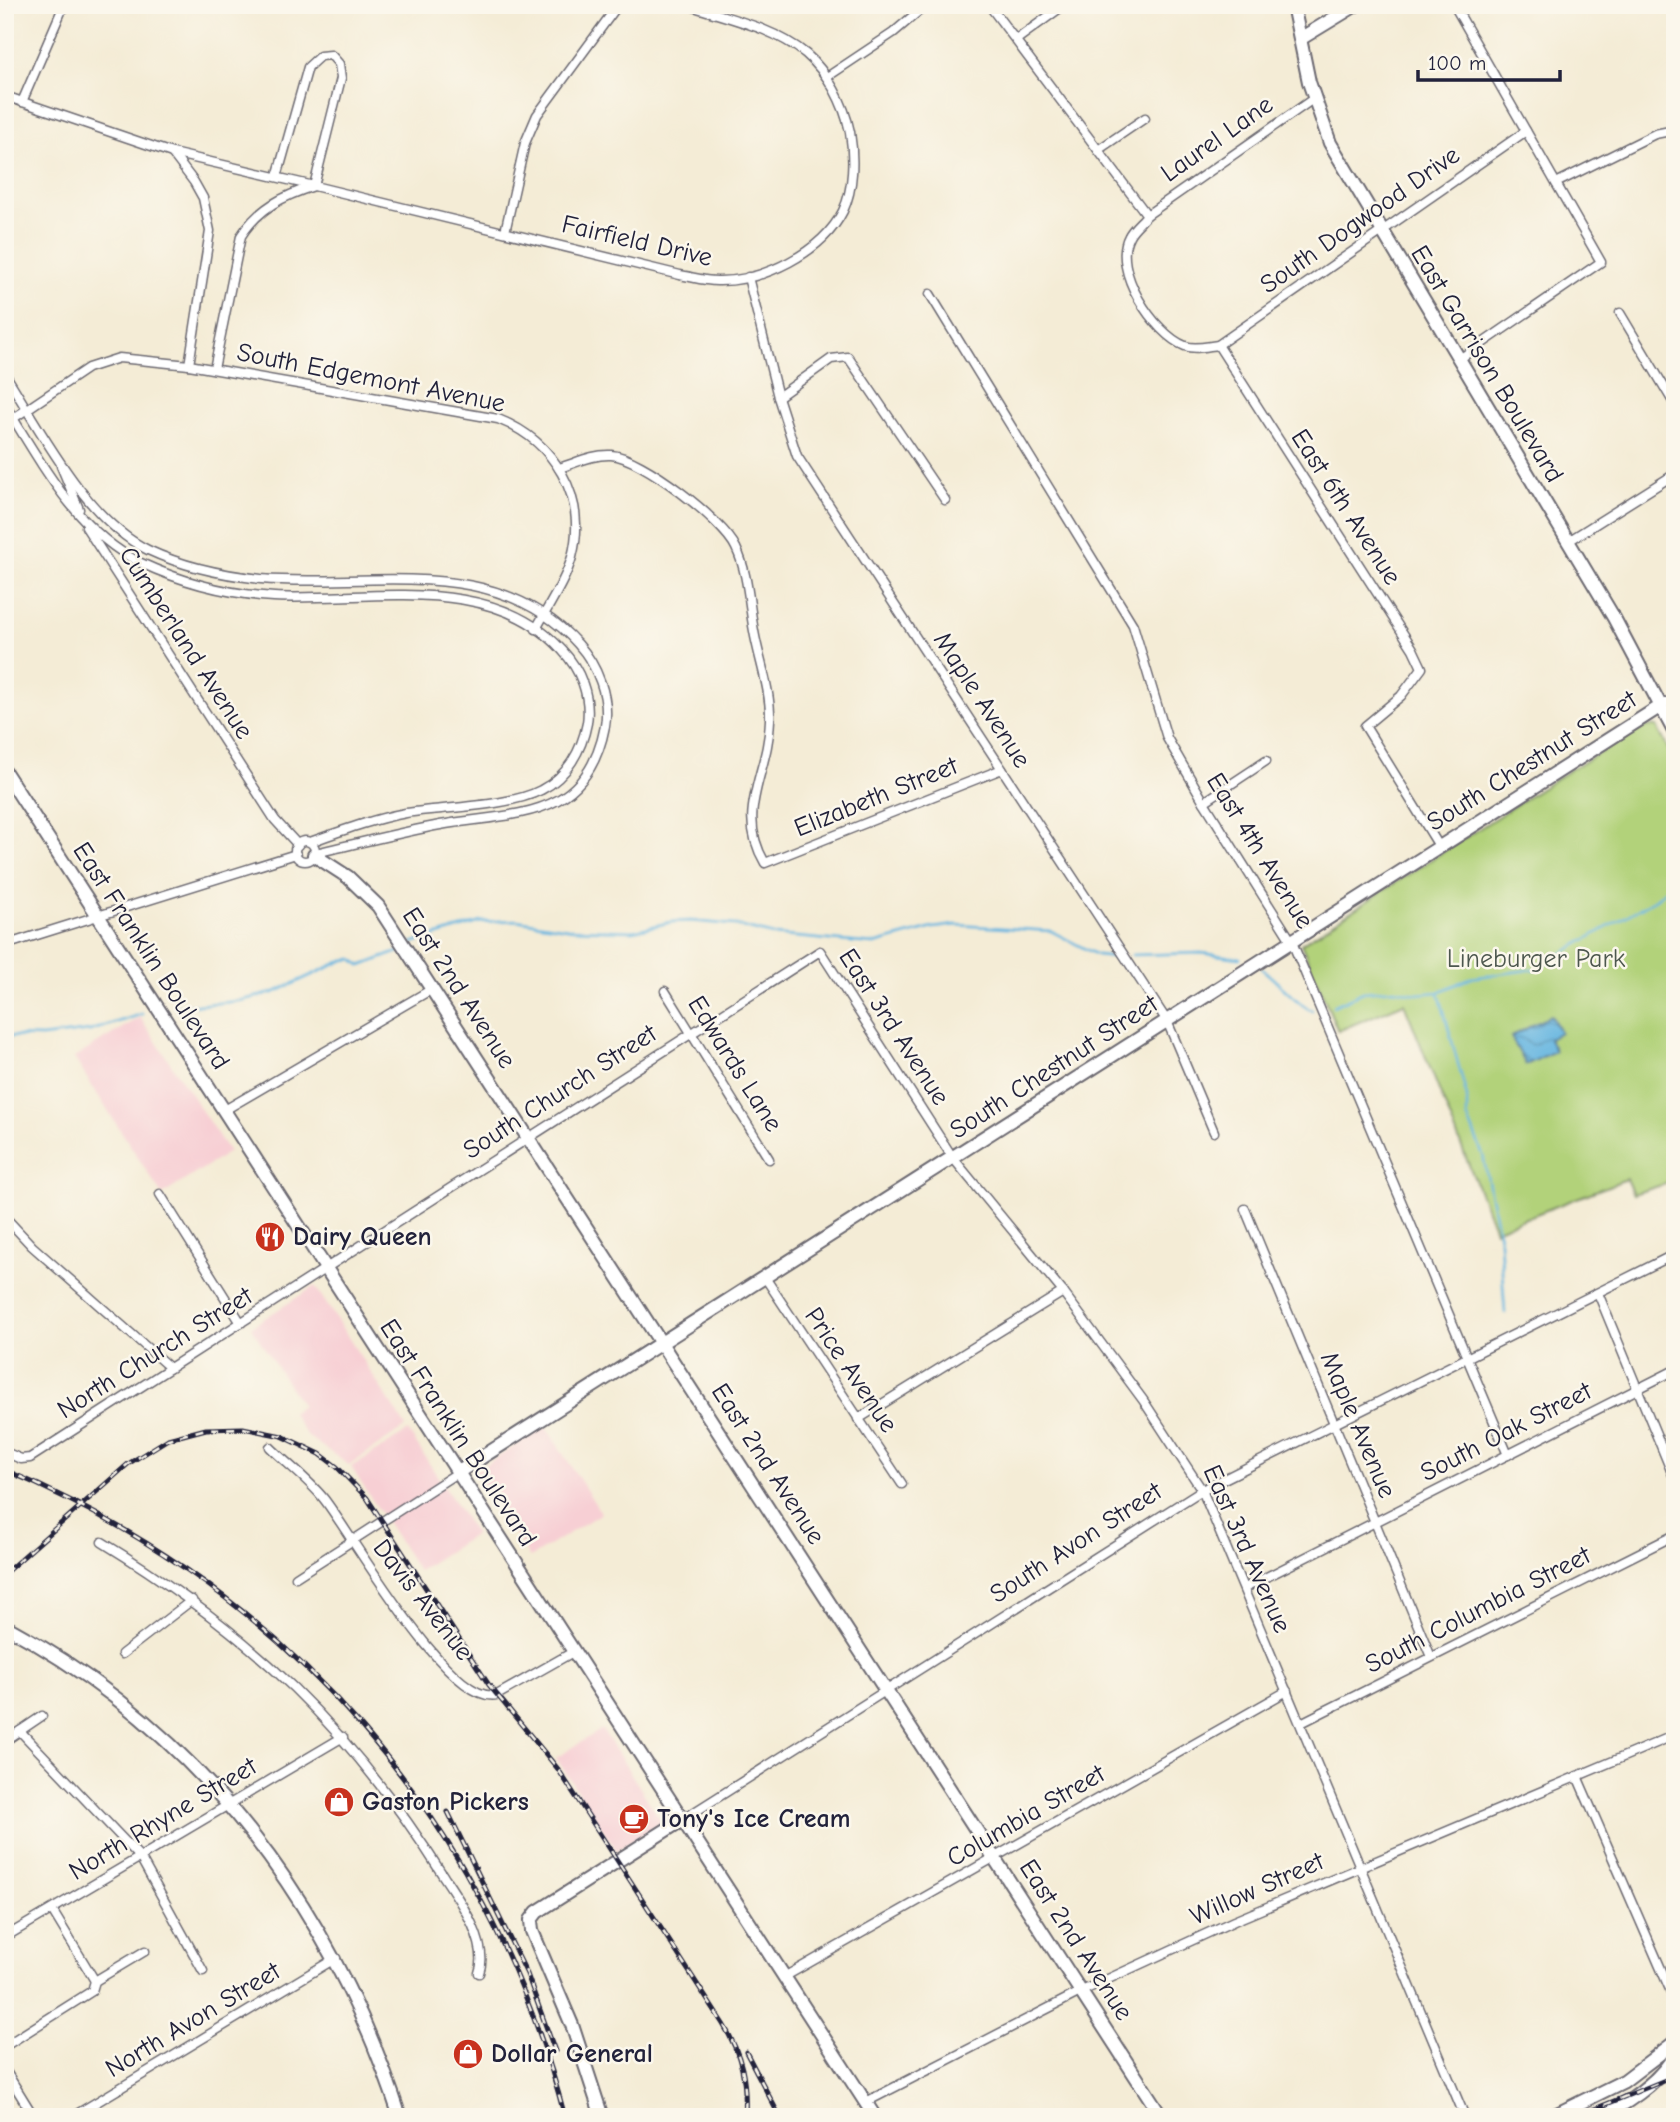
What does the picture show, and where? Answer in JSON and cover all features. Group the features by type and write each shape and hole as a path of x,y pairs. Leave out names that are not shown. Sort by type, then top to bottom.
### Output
{"street":[{"path":"22,103 64,5"},
{"path":"505,232 526,143 537,115 618,5"},
{"name":"Fairfield Drive","path":"5,96 172,153 680,275 716,281 748,277 800,255 823,235 842,212 850,183 851,138 843,109 827,77 806,54 776,35 688,5"},
{"path":"827,77 893,33 926,5"},
{"path":"989,5 1147,215 1129,236 1125,250 1136,294 1153,319 1175,341 1188,347 1218,345"},
{"path":"1016,40 1065,5"},
{"name":"East Garrison Boulevard","path":"1293,5 1314,99 1330,143 1614,618 1675,733"},
{"path":"1300,39 1356,5"},
{"path":"1454,5 1601,262 1458,360"},
{"path":"214,369 241,236 250,223 272,204 314,186 341,78 339,64 331,55 320,56 308,68 277,177"},
{"name":"Laurel Lane","path":"1147,215 1314,99"},
{"path":"1098,150 1144,118"},
{"path":"1556,183 1655,134 1675,130"},
{"name":"South Dogwood Drive","path":"1218,345 1526,131"},
{"path":"172,153 198,190 210,231 189,365"},
{"name":"Maple Avenue","path":"748,277 778,397 797,456 1167,1021 1213,1132"},
{"name":"East 4th Avenue","path":"930,294 1133,625 1162,726 1204,802 1292,942 1508,1455"},
{"path":"1620,313 1675,405"},
{"name":"East 6th Avenue","path":"1218,345 1413,649 1422,668 1401,696 1365,726 1439,846"},
{"path":"778,397 831,359 848,357 944,500"},
{"name":"South Edgemont Avenue","path":"5,424 88,368 119,358 214,369 485,416 508,423 536,440 559,468 575,511 575,541 568,566 536,629"},
{"path":"5,374 56,454 92,503 121,533 147,549 175,560 263,579 452,580 503,594 563,628 584,650 596,670 604,695 606,717 592,762 578,783 556,801 531,813 441,825 313,850 297,849 5,945"},
{"path":"5,405 82,520 129,557 166,573 214,588 274,597 425,595 485,605 536,629 569,657 585,689 586,730 577,755 562,774 528,796 401,814 313,850 303,860 297,849"},
{"name":"Cumberland Avenue","path":"56,454 82,520 275,820 297,849"},
{"name":"Elizabeth Street","path":"559,468 605,455 626,457 715,522 735,544 769,705 768,735 751,814 752,837 765,863 1002,769"},
{"path":"1567,542 1675,474"},
{"name":"South Chestnut Street","path":"457,1473 766,1279 1675,697"},
{"path":"1204,802 1266,761"},
{"name":"East Franklin Boulevard","path":"5,772 875,2117"},
{"name":"East 2nd Avenue","path":"313,850 379,906 1162,2117"},
{"name":"South Church Street","path":"325,1269 820,951"},
{"name":"East 3rd Avenue","path":"820,951 953,1158 1063,1292 1143,1400 1202,1490 1465,2117"},
{"path":"223,1111 432,989"},
{"name":"Edwards Lane","path":"665,991 769,1159"},
{"path":"160,1194 241,1323"},
{"name":"Maple Avenue","path":"1245,1209 1431,1657"},
{"path":"5,1217 32,1246 170,1368"},
{"name":"South Avon Street","path":"602,2117 572,2025 532,1931 531,1920 537,1912 1202,1490 1675,1254"},
{"name":"North Church Street","path":"5,1452 21,1459 30,1458 325,1269"},
{"name":"Price Avenue","path":"766,1279 902,1483"},
{"path":"858,1419 1063,1292"},
{"path":"1598,1293 1675,1480"},
{"name":"South Oak Street","path":"1244,1588 1675,1370"},
{"name":"Davis Avenue","path":"270,1447 323,1497 403,1614 442,1663 472,1691 489,1697 497,1695 573,1652"},
{"path":"296,1577 457,1473"},
{"name":"South Columbia Street","path":"1301,1723 1675,1535"},
{"path":"102,1542 192,1600 267,1661 343,1737 410,1822 452,1889 480,1947 483,1963 479,1973"},
{"path":"122,1654 192,1600"},
{"path":"6,1626 60,1658 133,1712 229,1805 276,1864 336,1958 366,2020 400,2117"},
{"name":"Columbia Street","path":"784,1977 1287,1691"},
{"path":"5,1741 41,1716"},
{"path":"20,1731 140,1857 203,1971"},
{"name":"Willow Street","path":"866,2102 1082,1991 1361,1866 1675,1735"},
{"name":"North Rhyne Street","path":"5,1937 343,1737"},
{"path":"1577,1776 1675,2001"},
{"path":"52,1910 96,1981"},
{"path":"5,2046 92,1992 96,1981 145,1951"},
{"name":"North Avon Street","path":"72,2117 336,1958"},
{"path":"1551,2117 1624,2081 1675,2042"},
{"path":"1601,2117 1650,2082 1670,2064 1675,2054"},
{"path":"5,2070 34,2117"}],"shaded area":[{"path":"140,1017 229,1152 162,1195 74,1058"},
{"path":"315,1286 406,1427 349,1465 307,1436 292,1413 302,1406 251,1327"},
{"path":"546,1427 601,1513 530,1558 475,1471"},
{"path":"408,1431 475,1534 418,1571 351,1467"},
{"path":"602,1729 662,1822 617,1851 556,1758"}],"green space":[{"name":"Lineburger Park","path":"1647,726 1657,727 1675,762 1675,1181 1633,1194 1626,1179 1495,1230 1404,1003 1338,1031 1301,944 1571,769"}],"water":[{"path":"1551,1015 1560,1032 1549,1039 1555,1051 1526,1065 1511,1037"}],"waterway":[{"path":"1333,1006 1363,992 1394,989 1417,994 1439,992 1470,978 1535,969 1656,899 1675,881"},
{"path":"412,943 481,922 516,920 574,929 633,931 671,922 691,921 734,925 773,935 874,944 933,928 956,925 1051,931 1097,955 1115,957"},
{"path":"177,1007 239,1001 273,993 344,960 353,959 361,966 401,951"},
{"path":"1132,955 1201,953 1240,958"},
{"path":"1262,969 1295,999 1312,1010"},
{"path":"1439,993 1467,1097 1467,1116 1483,1155 1500,1242 1505,1313"},
{"path":"5,1036 42,1037 90,1031 142,1014"}],"railway":[{"path":"1675,1007 1670,1033 1675,1067"},
{"path":"5,1573 128,1464 168,1439 206,1429 243,1428 282,1436 320,1454 337,1467 367,1498 489,1685 558,1769 723,2024 735,2047 742,2069 745,2117"},
{"path":"5,1470 107,1520 201,1580 286,1649 362,1727 428,1813 484,1907 530,2009 565,2117"},
{"path":"448,1812 527,1974 555,2051"},
{"path":"746,2052 780,2117"},
{"path":"1575,2117 1675,2076"}],"place":[{"name":"Dairy Queen","path":"270,1237"},
{"name":"Gaston Pickers","path":"339,1802"},
{"name":"Tony's Ice Cream","path":"634,1819"},
{"name":"Dollar General","path":"468,2054"}]}
